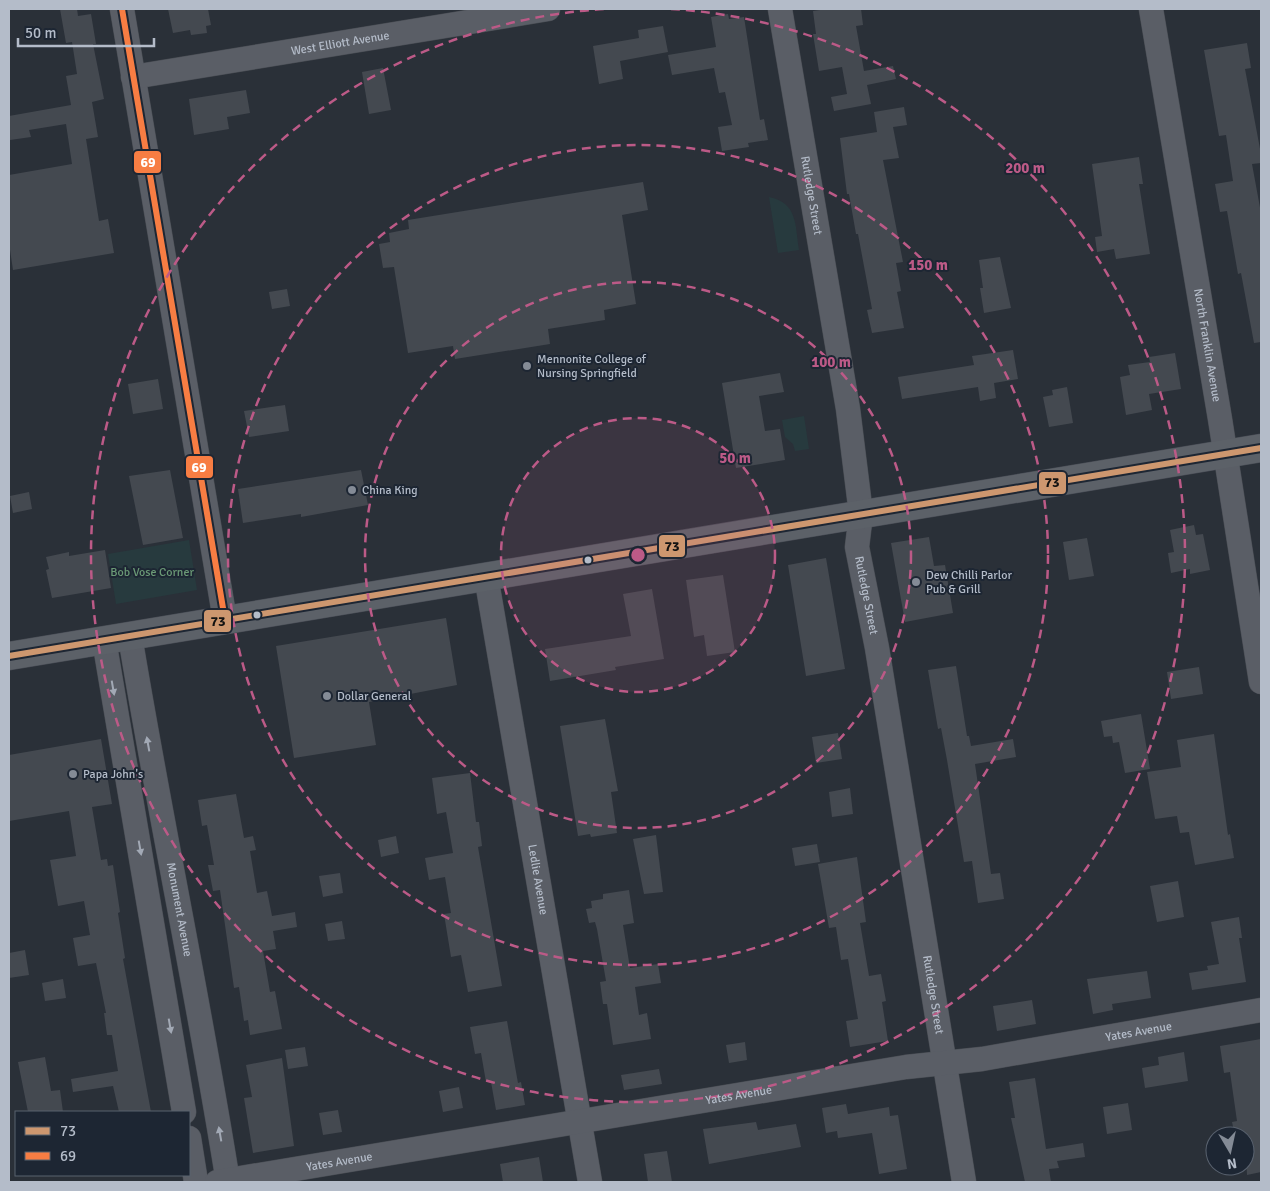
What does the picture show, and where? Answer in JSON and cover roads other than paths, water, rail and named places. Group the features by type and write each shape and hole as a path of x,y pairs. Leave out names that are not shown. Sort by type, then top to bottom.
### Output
{"main road":[{"path":"9,656 1261,448"}],"street":[{"path":"122,9 225,620"},
{"name":"West Elliott Avenue","path":"133,77 548,9"},
{"name":"Rutledge Street","path":"780,9 848,409 861,514 857,546 877,648 964,1182"},
{"name":"North Franklin Avenue","path":"1151,9 1261,682"},
{"name":"Ledlie Avenue","path":"486,576 578,1121 590,1182"},
{"path":"117,638 164,988 184,1111"},
{"name":"Monument Avenue","path":"117,638 158,802 194,983 224,1182"},
{"path":"164,988 194,983"},
{"name":"Yates Avenue","path":"224,1182 578,1121 944,1062 982,1059 1261,1010"},
{"path":"190,1144 196,1182"}],"place":[{"name":"Mennonite College of Nursing Springfield","path":"527,366"},
{"name":"China King","path":"352,490"},
{"name":"Dew Chilli Parlor Pub & Grill","path":"916,582"},
{"name":"Dollar General","path":"327,696"},
{"name":"Papa John's","path":"73,774"}],"park label":[{"name":"Bob Vose Corner","path":"152,572"}]}
